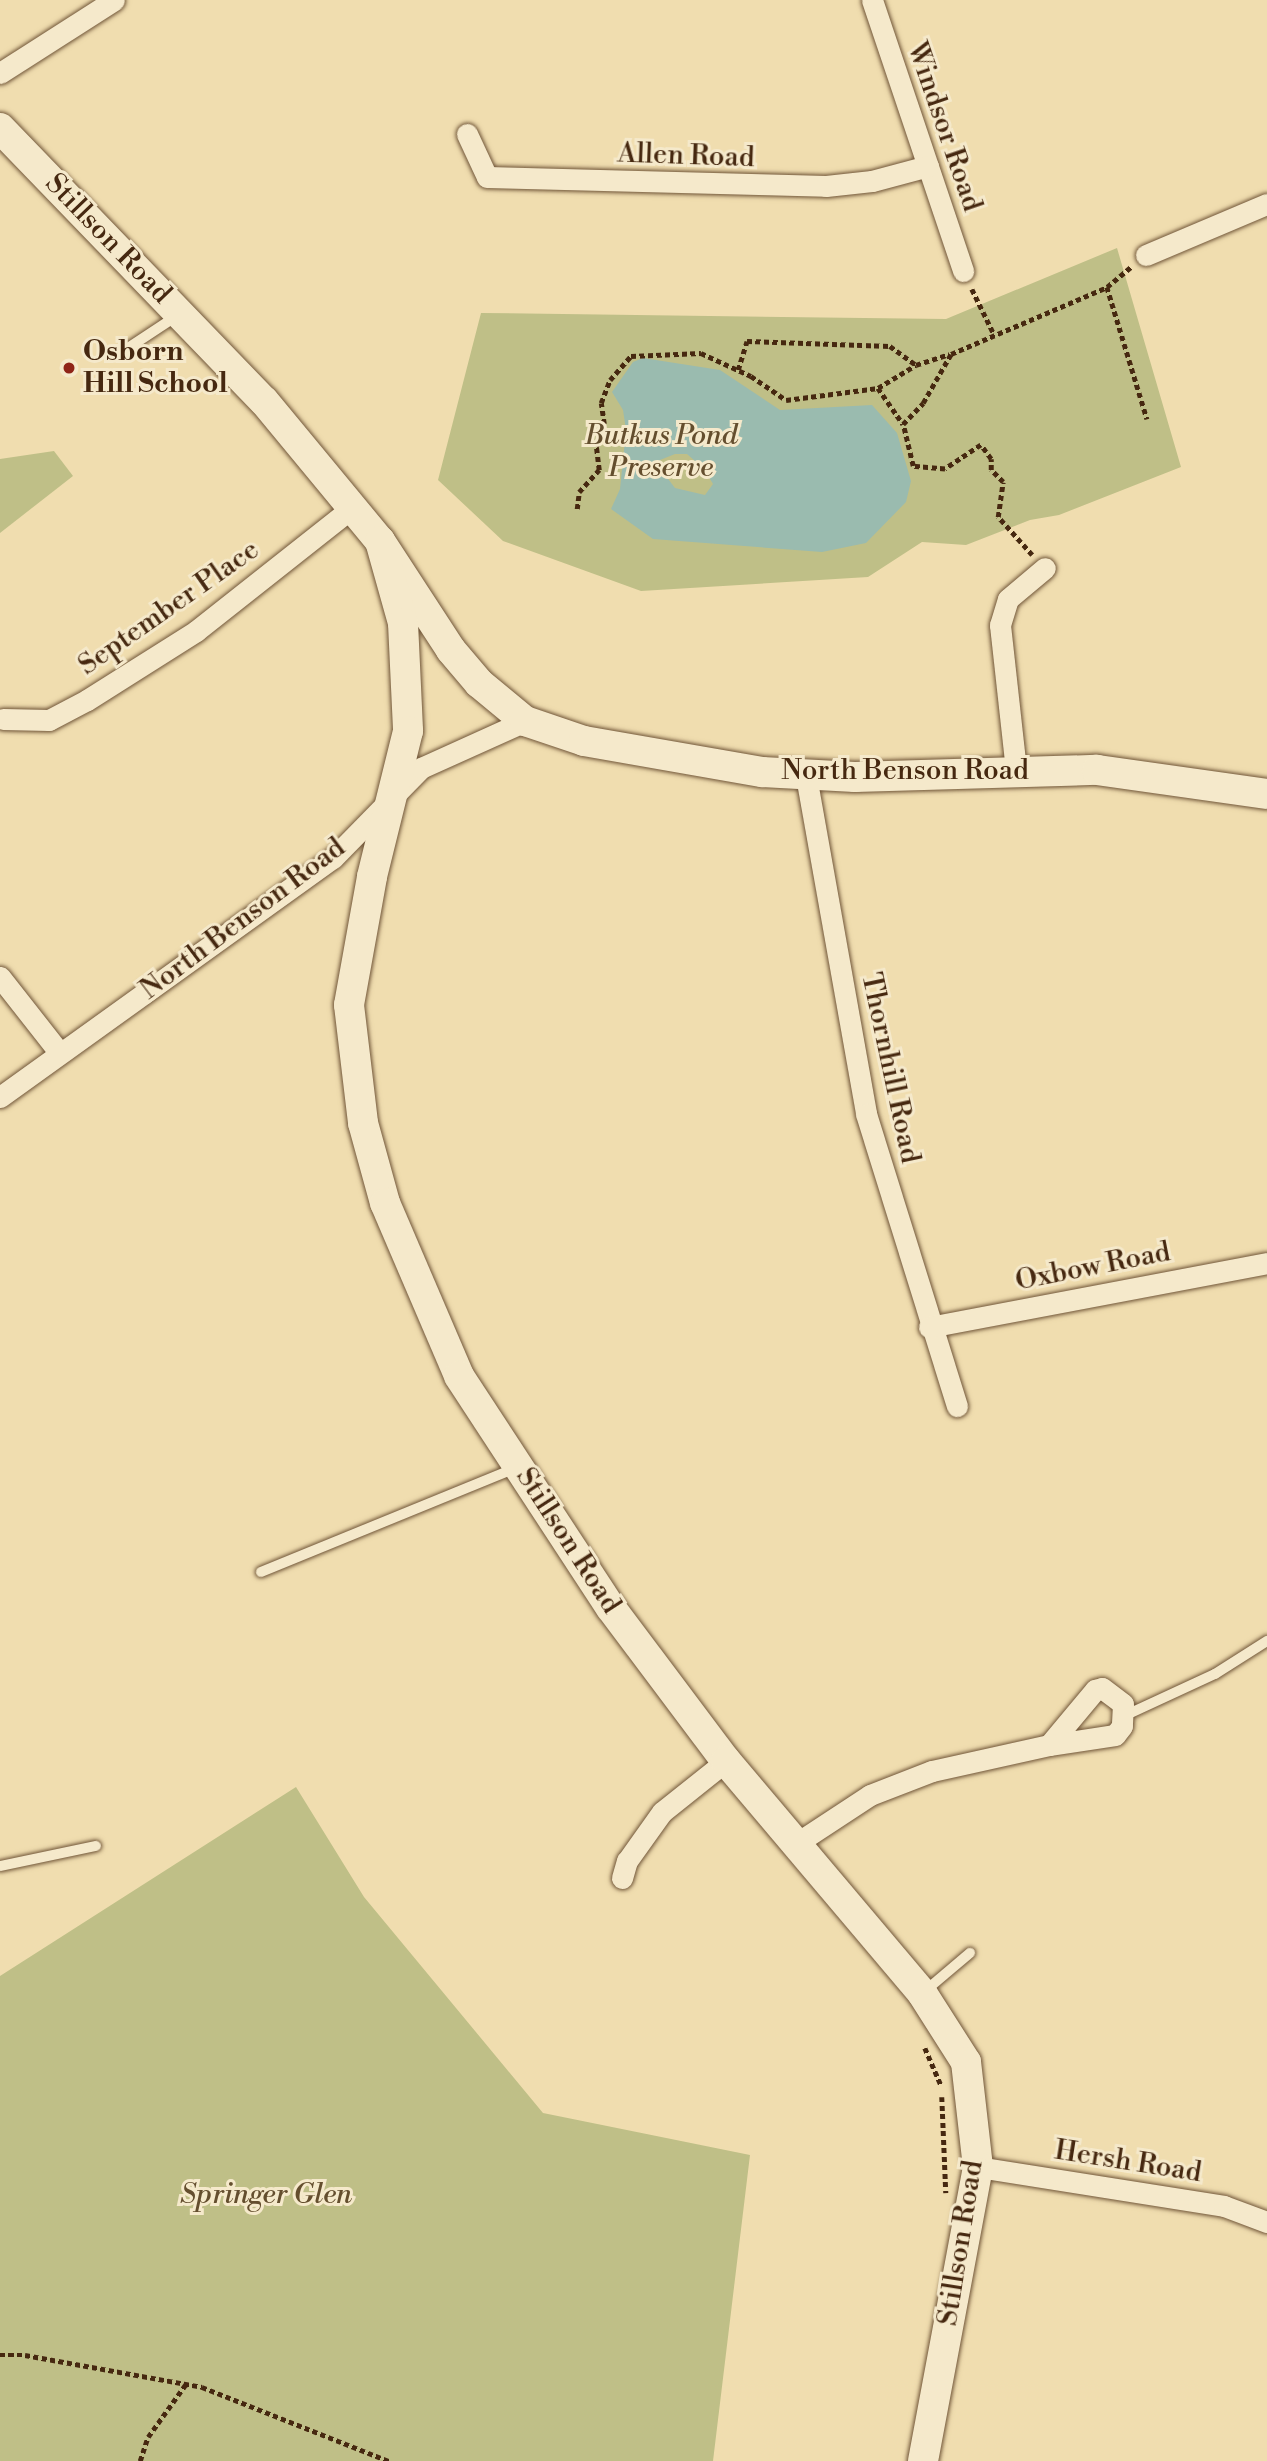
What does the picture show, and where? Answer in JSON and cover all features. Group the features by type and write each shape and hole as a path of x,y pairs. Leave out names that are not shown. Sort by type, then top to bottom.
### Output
{"street":[{"path":"0,73 114,0"},
{"name":"Windsor Road","path":"872,0 963,271"},
{"name":"Stillson Road","path":"0,128 264,401 380,541 451,650 479,683 525,721"},
{"name":"Allen Road","path":"467,134 486,177 826,187 872,181 928,166"},
{"path":"1146,255 1267,204"},
{"name":"September Place","path":"3,719 49,720 87,700 196,631 353,507"},
{"name":"Stillson Road","path":"380,541 402,623 408,683 408,731 372,877 349,1005 363,1123 385,1203 416,1284 459,1376 611,1608 726,1761 922,1993 966,2062 978,2166 923,2461"},
{"path":"1016,770 1000,625 1008,599 1045,568"},
{"name":"North Benson Road","path":"0,1097 59,1052 333,858 393,798 406,780 441,755 525,721 584,741 720,767 806,776 1097,770 1267,794"},
{"name":"Thornhill Road","path":"806,776 866,1114 929,1327 957,1406"},
{"path":"0,977 59,1052"},
{"name":"Oxbow Road","path":"929,1327 1267,1263"},
{"path":"797,1843 883,1790 932,1771 1049,1745 1115,1735 1124,1716 1123,1704 1102,1688 1095,1690 1049,1745"},
{"path":"622,1878 628,1861 662,1812 726,1761"},
{"name":"Hersh Road","path":"978,2166 1224,2206 1267,2222"}],"lane":[{"path":"125,350 180,314"},
{"path":"261,1572 519,1467"},
{"path":"1124,1716 1215,1674 1267,1641"},
{"path":"0,1867 96,1846"},
{"path":"922,1993 970,1953"}],"path":[{"path":"577,509 579,492 599,470 596,447 604,424 601,403 620,364 631,356 675,351 701,353 738,370 786,400 878,388 916,365 951,354 993,332 1107,287 1146,255"},
{"path":"963,271 993,332"},
{"path":"1107,287 1147,419"},
{"path":"738,370 747,341 890,346 916,365"},
{"path":"904,424 923,403 951,354"},
{"path":"878,388 904,424 913,466 945,469 981,446 991,459 992,470 1003,482 998,517 1045,568"},
{"path":"922,2042 942,2086 946,2204"},
{"path":"0,2355 25,2355 186,2384 389,2461"},
{"path":"140,2461 148,2437 186,2384"}],"green space":[{"name":"Butkus Pond Preserve","path":"1117,248 1181,467 1059,515 1030,520 966,545 922,542 868,577 641,591 503,541 438,480 481,313 946,319"},
{"path":"54,451 73,476 0,533 0,459"},
{"name":"Springer Glen","path":"296,1787 364,1897 543,2113 750,2155 713,2461 0,2461 0,1976"}],"water":[{"path":"643,358 720,370 780,410 872,405 897,433 911,481 906,502 866,543 822,552 653,539 611,509 620,489 626,430 623,410 612,392 633,362","holes":["675,454 687,454 704,469 713,484 705,495 675,488 662,471 660,460"]}],"place":[{"name":"Osborn Hill School","path":"69,368"}]}
